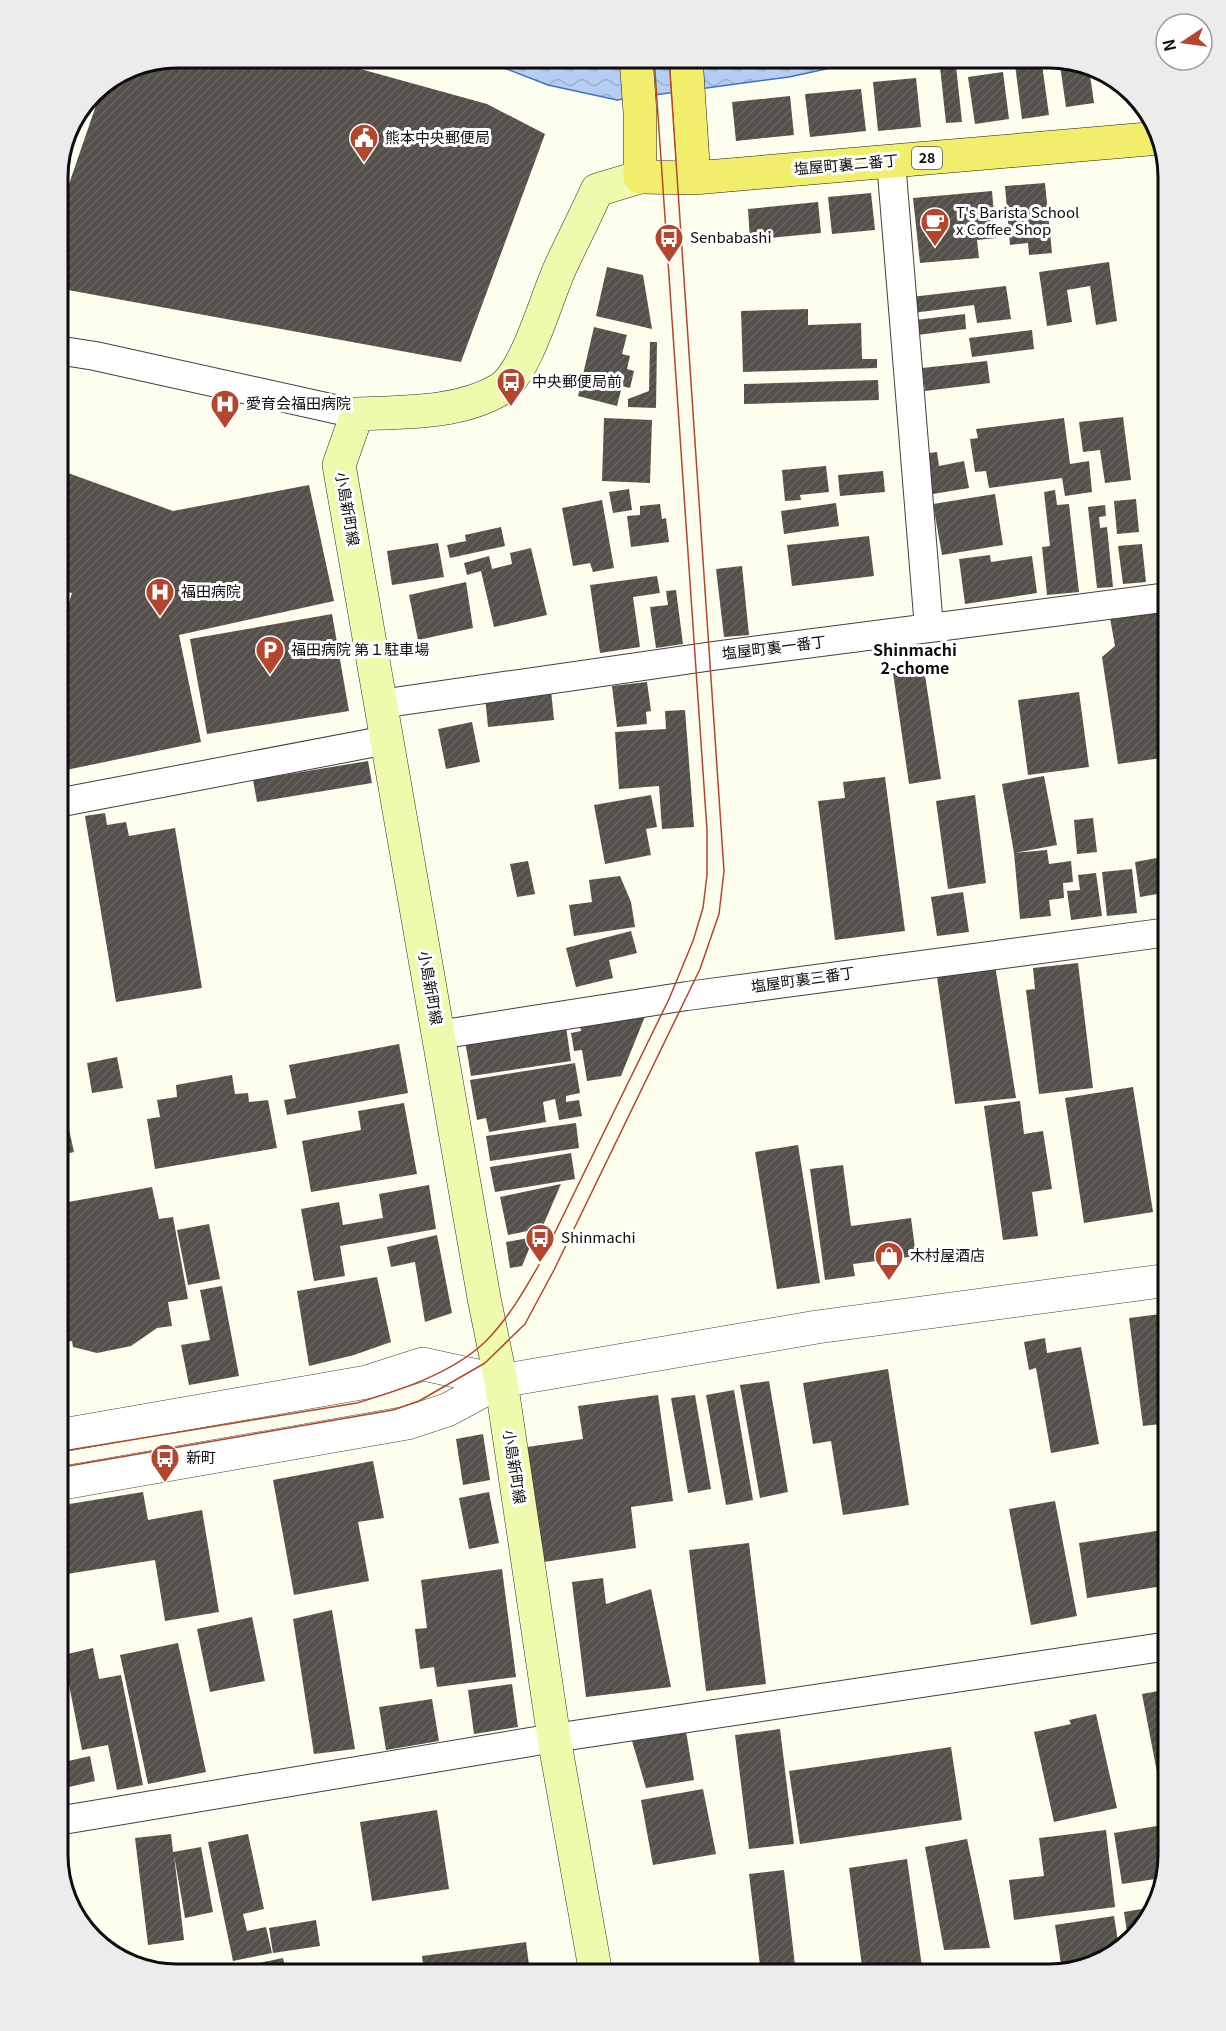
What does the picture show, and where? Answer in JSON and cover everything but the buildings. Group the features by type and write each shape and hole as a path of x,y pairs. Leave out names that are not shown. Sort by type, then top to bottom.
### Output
{"main road":[{"path":"357,414 406,412 450,406 501,389 518,368 559,270 597,190 640,177 640,113 637,68"},
{"path":"687,68 694,178"},
{"name":"塩屋町裏二番丁","path":"640,177 694,178 1152,139"},
{"name":"小島新町線","path":"357,414 339,465 501,1381 554,1738 594,1963"}],"street":[{"path":"891,160 929,628"},
{"path":"68,352 357,414"},
{"name":"塩屋町裏一番丁","path":"380,704 1158,598"},
{"path":"68,801 387,740"},
{"name":"塩屋町裏三番丁","path":"438,1035 687,996 1158,933"},
{"path":"68,1482 407,1423 447,1410 501,1381 817,1327 1158,1281"},
{"path":"68,1434 367,1382 423,1364 501,1381"},
{"path":"68,1819 554,1738 1158,1648"}],"water":[{"path":"504,68 830,68 789,77 617,100 548,85"}],"tram line":[{"path":"68,1450 357,1403 424,1380 472,1353 501,1324 540,1263 669,999 693,941 703,908 707,875 707,830 655,68"},
{"path":"68,1466 393,1410 419,1401 485,1363 525,1324 554,1270 700,969 719,914 724,871 670,68"}],"place":[{"name":"熊本中央郵便局","path":"364,164"},
{"name":"T's Barista School x Coffee Shop","path":"935,248"},
{"name":"Senbabashi","path":"669,264"},
{"name":"中央郵便局前","path":"511,408"},
{"name":"愛育会福田病院","path":"225,430"},
{"name":"福田病院","path":"160,618"},
{"name":"福田病院 第１駐車場","path":"270,676"},
{"name":"Shinmachi","path":"540,1264"},
{"name":"木村屋酒店","path":"889,1282"},
{"name":"新町","path":"165,1484"}],"district":[{"name":"Shinmachi 2-chome","path":"915,659"}]}
